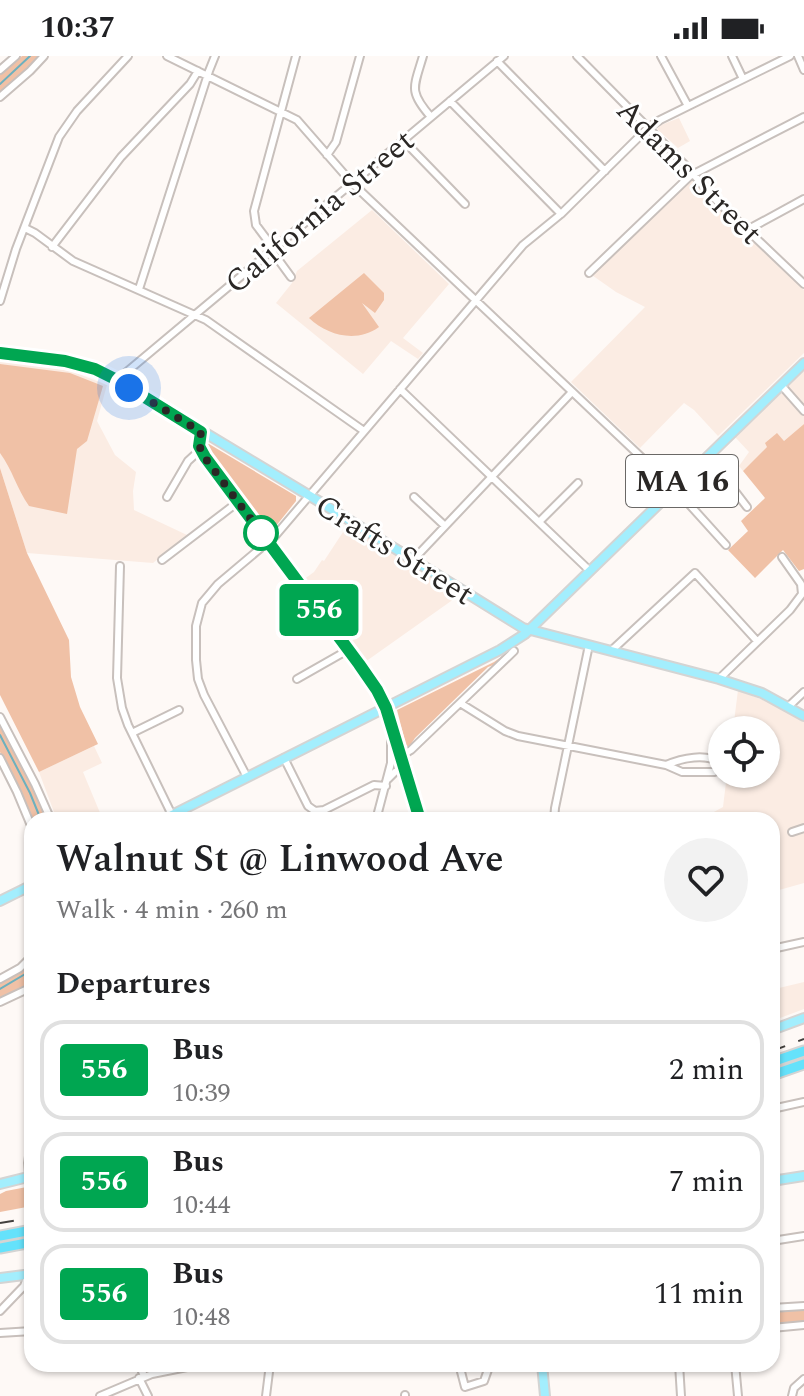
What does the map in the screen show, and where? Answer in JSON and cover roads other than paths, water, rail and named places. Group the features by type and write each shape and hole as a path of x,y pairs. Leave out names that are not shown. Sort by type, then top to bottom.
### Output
{"highway":[{"path":"780,1059 804,1051"},
{"path":"780,1072 804,1064"},
{"path":"0,1236 24,1232"},
{"path":"0,1248 24,1244"}],"main road":[{"name":"Crafts Street","path":"0,353 75,363 121,382 520,626 719,679 762,693 804,716"},
{"name":"MA 16","path":"178,812 500,650 530,630 804,363"},
{"path":"201,432 200,450 372,683 386,708 418,812"},
{"path":"0,901 24,889"},
{"path":"780,1027 804,1018"},
{"path":"780,1180 804,1176"},
{"path":"0,1184 24,1178"},
{"path":"0,1278 24,1275"},
{"path":"543,1372 545,1396"}],"street":[{"path":"0,70 16,56"},
{"path":"0,97 44,56"},
{"path":"0,301 51,155 62,132 77,111 128,56"},
{"path":"167,56 297,120 352,183 674,489 726,545"},
{"path":"139,289 215,56"},
{"path":"291,277 253,216 296,56"},
{"path":"327,155 336,142 360,56"},
{"path":"423,56 414,92 417,101 431,117"},
{"name":"Adams Street","path":"577,56 716,200 804,284"},
{"path":"661,56 688,106"},
{"path":"732,56 743,79"},
{"path":"247,777 199,682 196,622 200,606 210,592 268,543 523,245 561,214 648,128 790,56"},
{"path":"802,57 804,70"},
{"path":"501,59 605,171"},
{"name":"California Street","path":"121,382 134,366 501,59"},
{"path":"52,247 125,152 198,71"},
{"path":"184,90 200,100"},
{"path":"450,101 561,214"},
{"path":"589,273 693,174 804,117"},
{"path":"403,140 465,204"},
{"path":"747,230 804,199"},
{"path":"25,228 73,261 209,322 364,431"},
{"path":"781,385 804,411"},
{"path":"400,389 590,571"},
{"path":"413,560 572,392"},
{"path":"167,497 189,459 200,450"},
{"path":"708,456 747,507"},
{"path":"539,522 578,483"},
{"path":"414,497 445,526"},
{"path":"162,560 238,502"},
{"path":"719,679 790,610 802,594 798,578 782,557"},
{"path":"120,566 117,682 122,708 164,812"},
{"path":"611,651 695,573 757,641"},
{"path":"555,812 589,645"},
{"path":"297,679 348,650"},
{"path":"401,756 409,752 514,651"},
{"path":"788,707 804,692"},
{"path":"460,703 510,734 666,765 682,772 714,772 719,770 721,763 691,758 666,765"},
{"path":"132,733 179,710"},
{"path":"0,717 48,812"},
{"path":"378,812 391,758 391,724"},
{"path":"0,758 26,812"},
{"path":"284,758 308,806 315,811 322,811 374,785 387,782 395,772 404,768"},
{"path":"792,832 804,828"},
{"path":"780,947 804,942"},
{"path":"0,979 24,964"},
{"path":"0,1002 24,991"},
{"path":"780,1107 804,1102"},
{"path":"780,1240 804,1236"},
{"path":"0,1311 24,1286"},
{"path":"780,1308 804,1306"},
{"path":"780,1327 804,1325"},
{"path":"0,1333 24,1332"},
{"path":"140,1372 148,1396"},
{"path":"100,1396 160,1372"},
{"path":"266,1396 269,1372"},
{"path":"461,1372 465,1387 484,1381 487,1372"},
{"path":"680,1372 681,1396"},
{"path":"736,1372 738,1396"},
{"path":"792,1396 794,1388 804,1379"}],"waterway":[{"path":"0,84 30,56"},
{"path":"0,735 38,812"},
{"path":"0,989 24,975"}],"railway":[{"path":"780,1048 804,1039"},
{"path":"0,1223 24,1219"}]}
